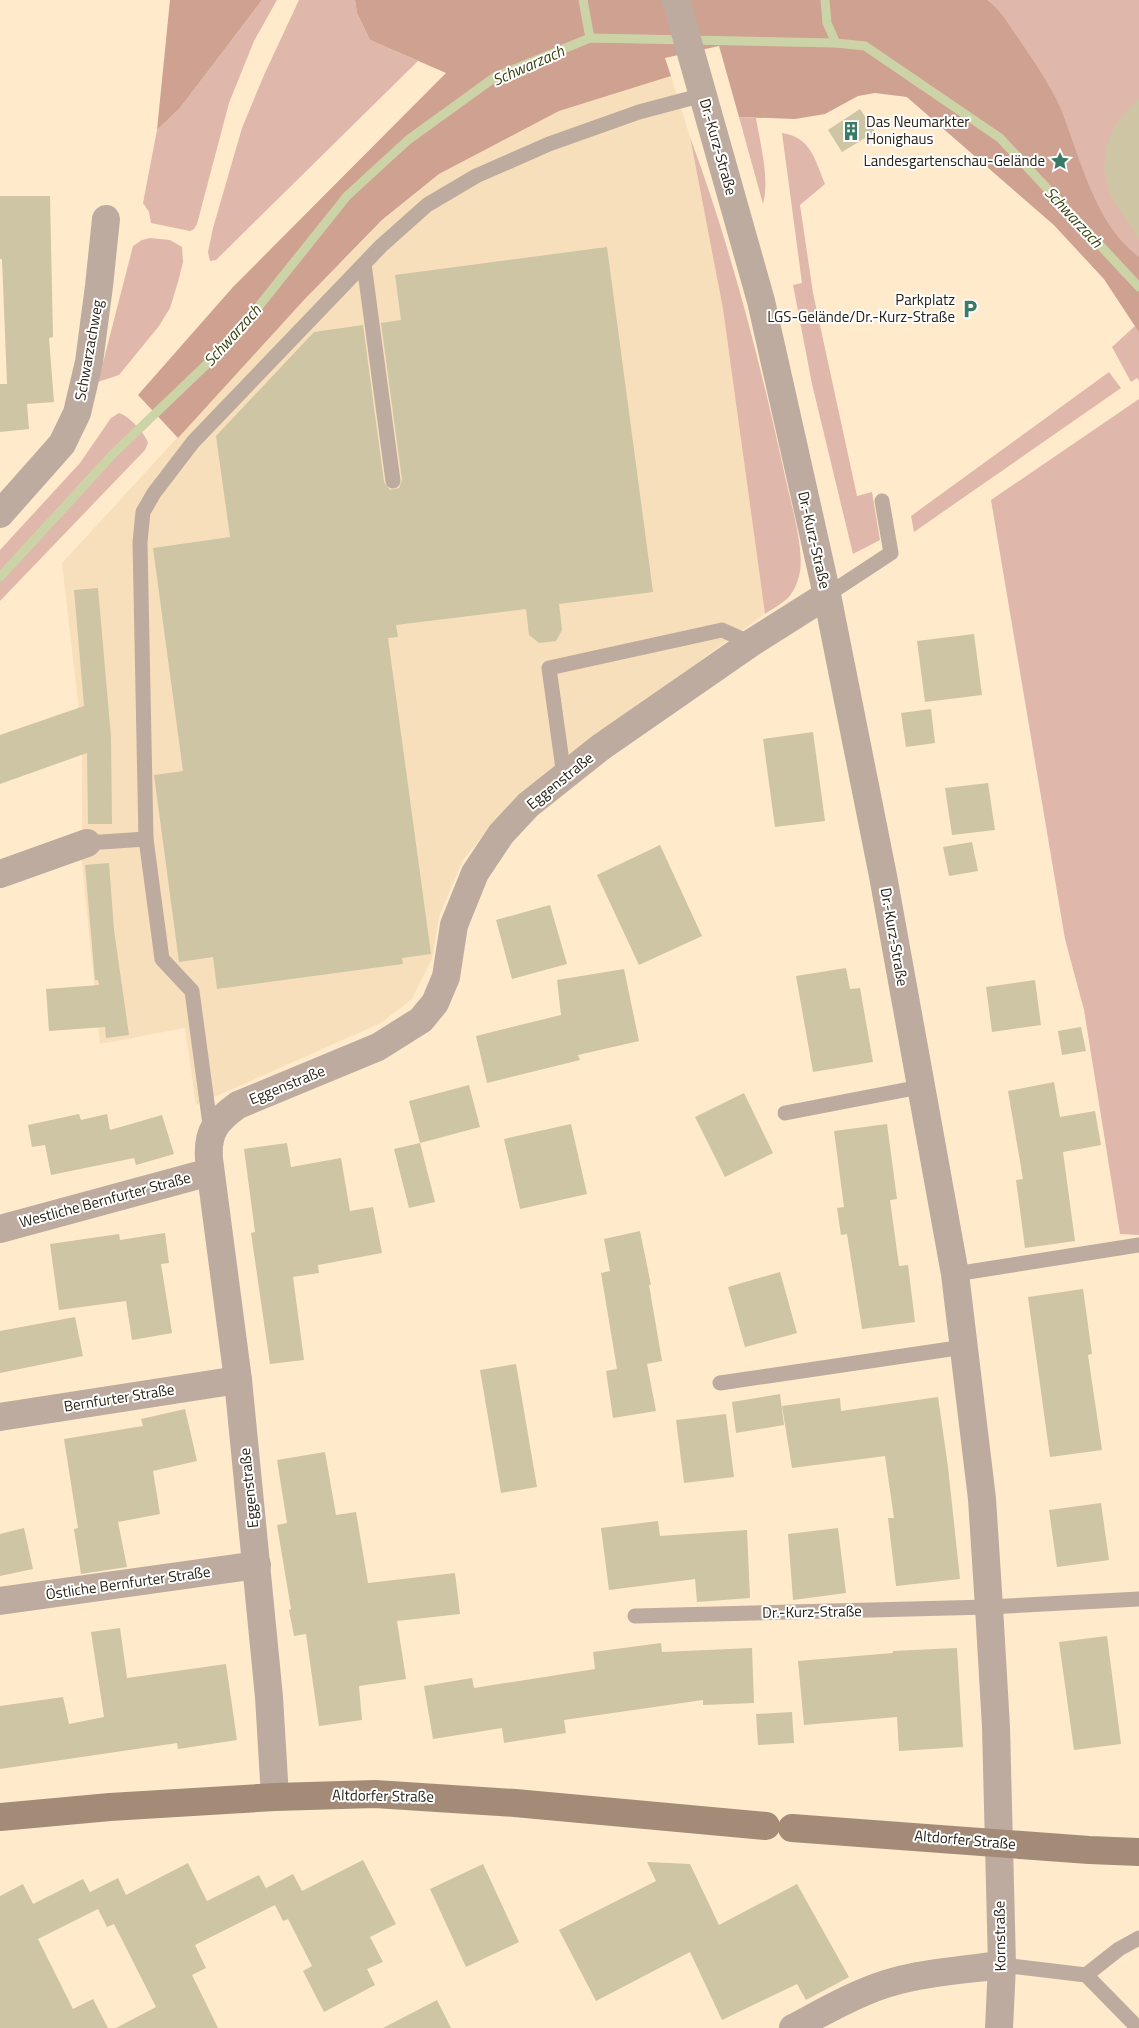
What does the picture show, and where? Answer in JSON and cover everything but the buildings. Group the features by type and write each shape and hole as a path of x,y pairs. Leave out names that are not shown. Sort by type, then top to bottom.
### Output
{"main road":[{"name":"Altdorfer Straße","path":"0,1817 110,1807 275,1797 368,1794 430,1797 779,1827 1139,1852"}],"street":[{"name":"Dr.-Kurz-Straße","path":"676,0 761,301 826,595 883,876 954,1274 982,1499 996,1727 998,1843"},
{"name":"Schwarzachweg","path":"0,514 62,444 77,412 89,362 100,286 106,219"},
{"name":"Eggenstraße","path":"275,1797 269,1697 238,1380 210,1172 208,1145 211,1132 222,1116 238,1105 378,1046 422,1020 435,1003 446,977 454,925 475,872 501,834 528,805 657,707 826,595"},
{"path":"0,874 87,843"},
{"name":"Westliche Bernfurter Straße","path":"0,1229 210,1172"},
{"name":"Bernfurter Straße","path":"0,1417 238,1380"},
{"name":"Östliche Bernfurter Straße","path":"0,1601 256,1565"},
{"name":"Kornstraße","path":"998,1843 1002,1965 999,2028"},
{"path":"793,2028 862,1992 894,1981 923,1974 1002,1965"}],"lane":[{"path":"211,1132 192,991 162,959 146,839 140,542 143,512 154,493 192,442 364,264 427,205 476,176 549,144 639,112 703,95"},
{"path":"364,264 393,481"},
{"path":"826,595 891,553 882,501"},
{"path":"564,776 549,668 722,630 751,643"},
{"path":"87,843 146,839"},
{"path":"785,1113 920,1087"},
{"path":"954,1274 1139,1245"},
{"path":"720,1383 964,1347"},
{"name":"Dr.-Kurz-Straße","path":"635,1616 989,1607 1139,1599"},
{"path":"1086,1975 1118,1949 1139,1938"},
{"path":"1002,1965 1086,1975 1138,2028"}],"shaded area":[{"path":"170,0 262,0 180,108 157,130"},
{"path":"262,0 277,0 254,41 229,103 197,224 190,231 151,223 149,212 143,203 157,130 180,108"},
{"path":"299,0 355,0 357,13 370,40 418,61 216,260 210,261 208,252 213,228 242,128"},
{"path":"355,0 987,0 1004,18 1046,80 1060,107 1090,188 1100,208 1110,227 1139,257 1139,332 1104,279 1054,225 907,97 875,93 858,96 825,114 795,119 739,117 719,46 665,58 671,76 559,111 439,174 382,220 303,301 178,438 138,395 233,287 446,73 370,40 357,13"},
{"name":"Landesgartenschau-Gelände","path":"527,0 1139,0 1139,381 1137,378 1131,382 1112,347 1135,326 1104,279 1054,225 907,97 728,25"},
{"path":"671,76 690,137 723,309 765,614 572,752 498,816 463,860 440,914 432,959 412,999 381,1023 196,1105 185,1028 100,1044 82,863 82,738 62,563 303,301 383,220 439,174 559,111"},
{"path":"739,117 756,118 765,172 763,204"},
{"path":"782,133 800,139 806,145 815,158 825,184 800,205 813,293 857,496 872,492 880,540 853,554 812,384 793,285 802,283"},
{"path":"690,137 719,221 744,305 799,541 801,566 797,584 782,603 765,614 723,309"},
{"path":"150,238 170,240 182,247 183,262 170,308 159,326 119,375 98,382 133,246 142,240"},
{"path":"1109,372 1121,388 914,532 911,516"},
{"path":"1139,399 1139,1235 1120,1234 1084,1010 1065,939 991,500"},
{"path":"119,413 132,421 144,435 148,443 145,450 0,601 0,550 80,463 111,418"}],"waterway":[{"path":"583,0 590,38"},
{"path":"825,0 827,23 836,43"},
{"name":"Schwarzach","path":"0,577 114,453 231,341 347,196 408,140 495,77 590,38 836,43 865,46 1000,138 1139,287"}],"place":[{"name":"Das Neumarkter Honighaus","path":"851,131"},
{"name":"Landesgartenschau-Gelände","path":"1060,161"},
{"name":"Parkplatz LGS-Gelände/Dr.-Kurz-Straße","path":"970,309"}]}
